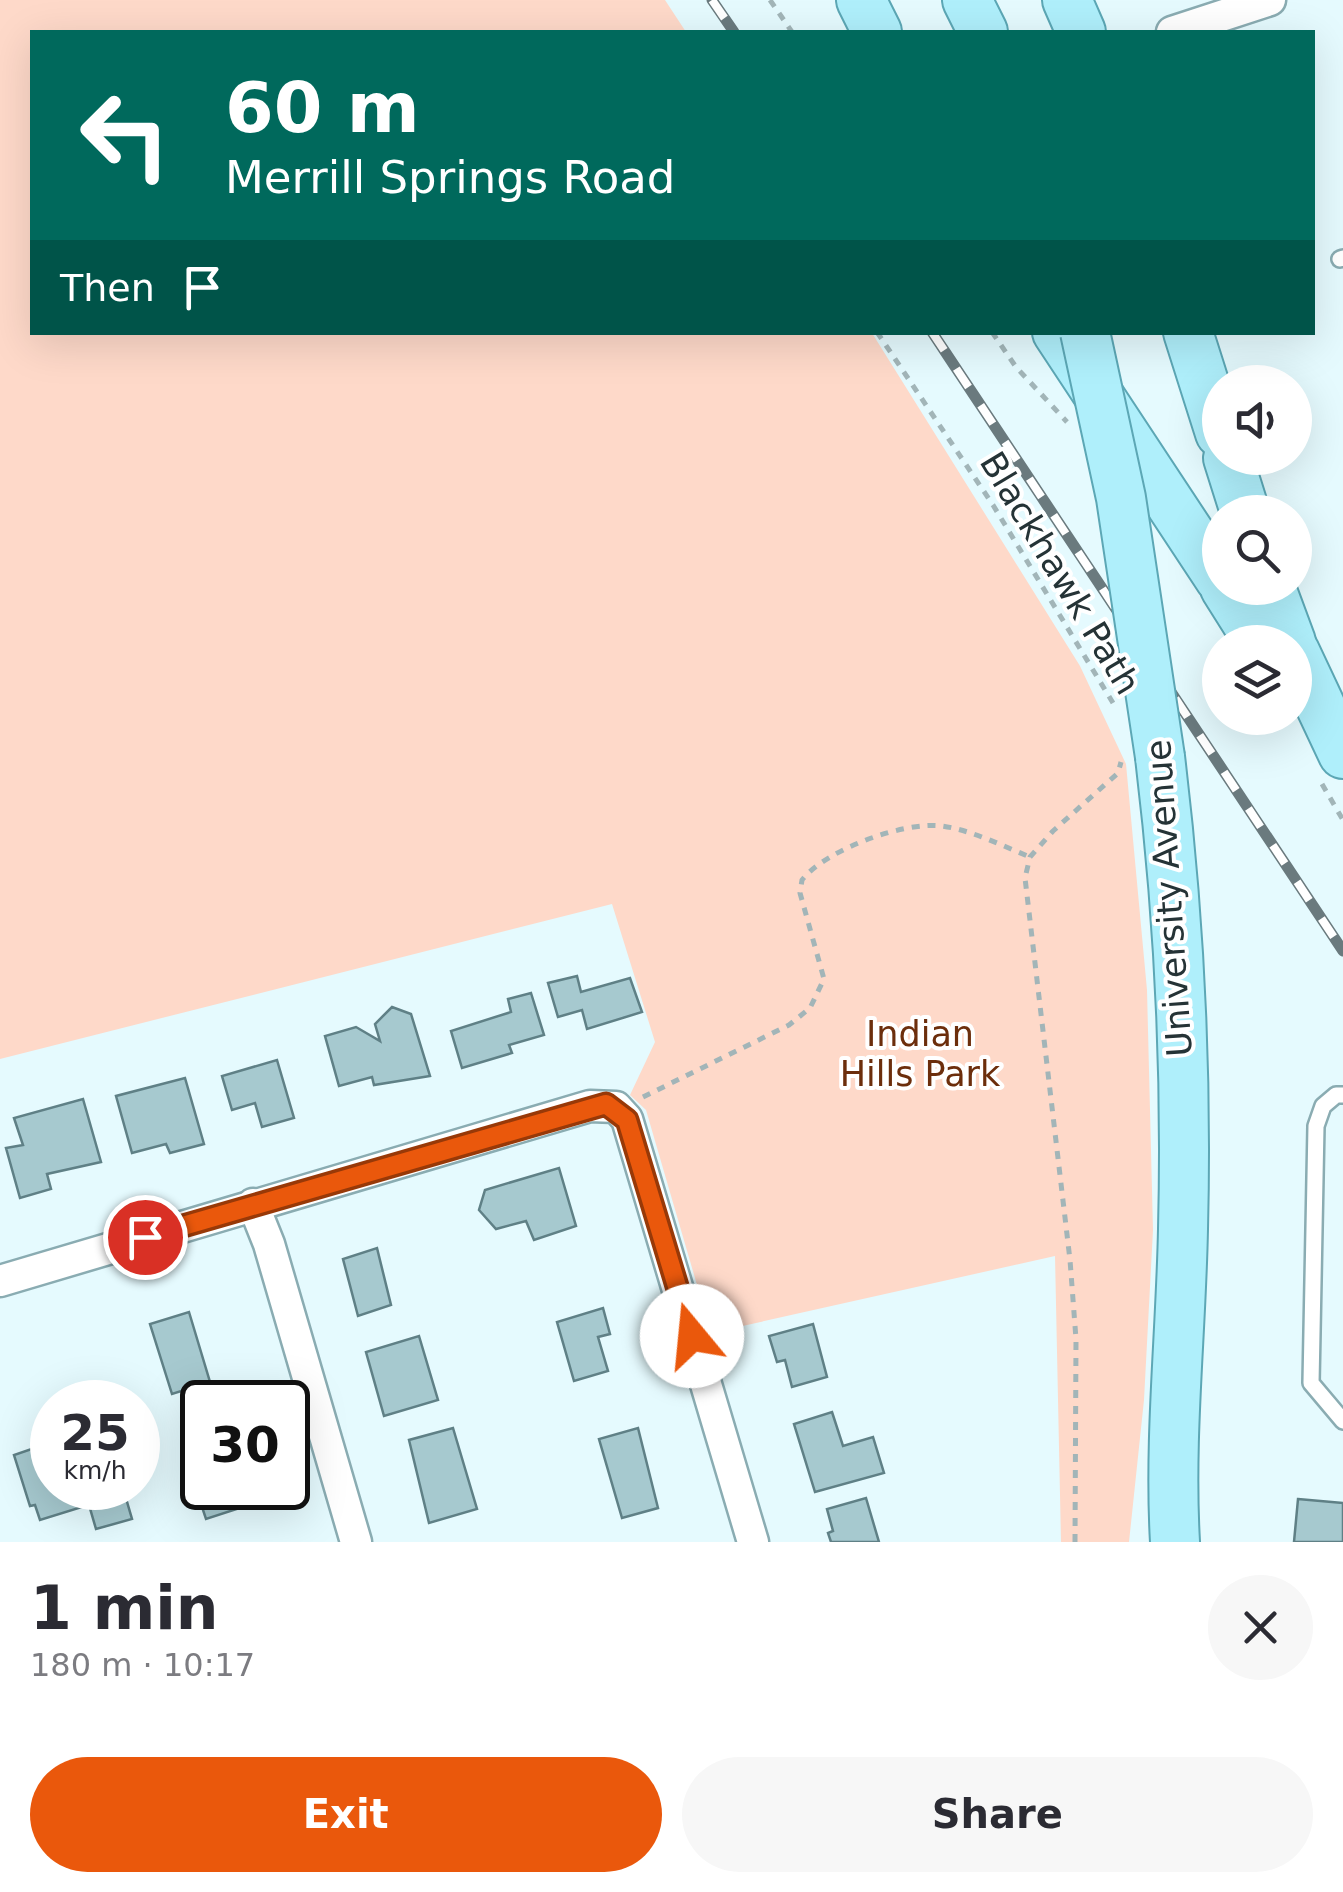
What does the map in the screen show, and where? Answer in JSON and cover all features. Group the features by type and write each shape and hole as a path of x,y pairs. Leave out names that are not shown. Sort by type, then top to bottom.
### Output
{"main road":[{"path":"861,0 876,30"},
{"path":"968,0 982,30"},
{"path":"1001,0 1008,30"},
{"path":"1067,0 1080,30"},
{"path":"1058,335 1202,552"},
{"name":"University Avenue","path":"1086,335 1143,627 1163,782 1176,933 1184,1206 1171,1470 1175,1542"},
{"path":"1189,335 1202,376"},
{"path":"1312,688 1343,754"},
{"path":"1312,726 1343,773"},
{"name":"University Avenue","path":"1151,1542 1171,1470"}],"street":[{"path":"1178,30 1270,0"},
{"path":"0,1281 590,1106 618,1109 627,1120 753,1542"},
{"path":"254,1204 356,1542"}],"lane":[{"path":"1343,1095 1336,1094 1323,1106 1316,1126 1311,1383 1343,1418"},
{"path":"1343,1398 1343,1418"}],"path":[{"path":"770,0 791,30"},
{"name":"Blackhawk Path","path":"879,335 993,505 1118,710"},
{"name":"Blackhawk Path","path":"1030,857 1118,773 1124,752"},
{"path":"618,1109 789,1024 810,1008 824,979 800,893 802,880 831,854 901,832 943,826 1030,857 1025,878 1076,1339 1075,1542"}],"green space":[{"name":"Indian Hills Park","path":"0,0 665,0 685,30 30,30 30,335 873,335 1080,666 1126,764 1147,990 1153,1230 1144,1400 1129,1542 1061,1542 1055,1256 711,1333 646,1110 630,1095 655,1042 612,904 0,1059"}],"building":[{"path":"577,976 581,992 630,978 642,1012 587,1029 582,1010 558,1017 548,983"},
{"path":"531,993 544,1035 509,1045 512,1053 462,1068 451,1031 511,1012 508,999"},
{"path":"392,1007 411,1014 430,1076 374,1085 372,1077 339,1086 325,1036 356,1027 380,1041 375,1024"},
{"path":"277,1060 294,1118 262,1127 255,1103 232,1110 222,1076"},
{"path":"185,1078 204,1144 170,1153 166,1144 132,1153 116,1096"},
{"path":"83,1099 101,1162 47,1174 51,1189 20,1198 6,1148 23,1145 14,1118"},
{"path":"559,1168 576,1226 534,1240 526,1221 496,1229 479,1210 485,1190"},
{"path":"377,1248 391,1305 358,1316 343,1259"},
{"path":"603,1308 610,1334 598,1337 608,1371 574,1381 557,1322"},
{"path":"189,1312 209,1380 180,1380 180,1391 172,1394 150,1324"},
{"path":"813,1324 827,1377 792,1387 785,1360 777,1362 769,1336"},
{"path":"419,1336 438,1400 384,1416 366,1352"},
{"path":"832,1412 843,1446 873,1437 884,1473 815,1492 794,1424"},
{"path":"453,1428 477,1509 429,1523 409,1440"},
{"path":"638,1428 658,1508 622,1518 599,1439"},
{"path":"30,1450 30,1506 14,1455"},
{"path":"866,1498 879,1542 831,1542 828,1533 833,1531 827,1509"},
{"path":"1298,1499 1343,1503 1343,1542 1294,1542"},
{"path":"37,1510 72,1510 40,1520"},
{"path":"90,1510 129,1510 132,1519 96,1529"},
{"path":"203,1510 234,1510 206,1519"}],"railway":[{"path":"712,0 733,30"},
{"path":"934,335 1343,951"}],"route":[{"path":"145,1237 606,1104 616,1107 627,1120 692,1336"}]}
